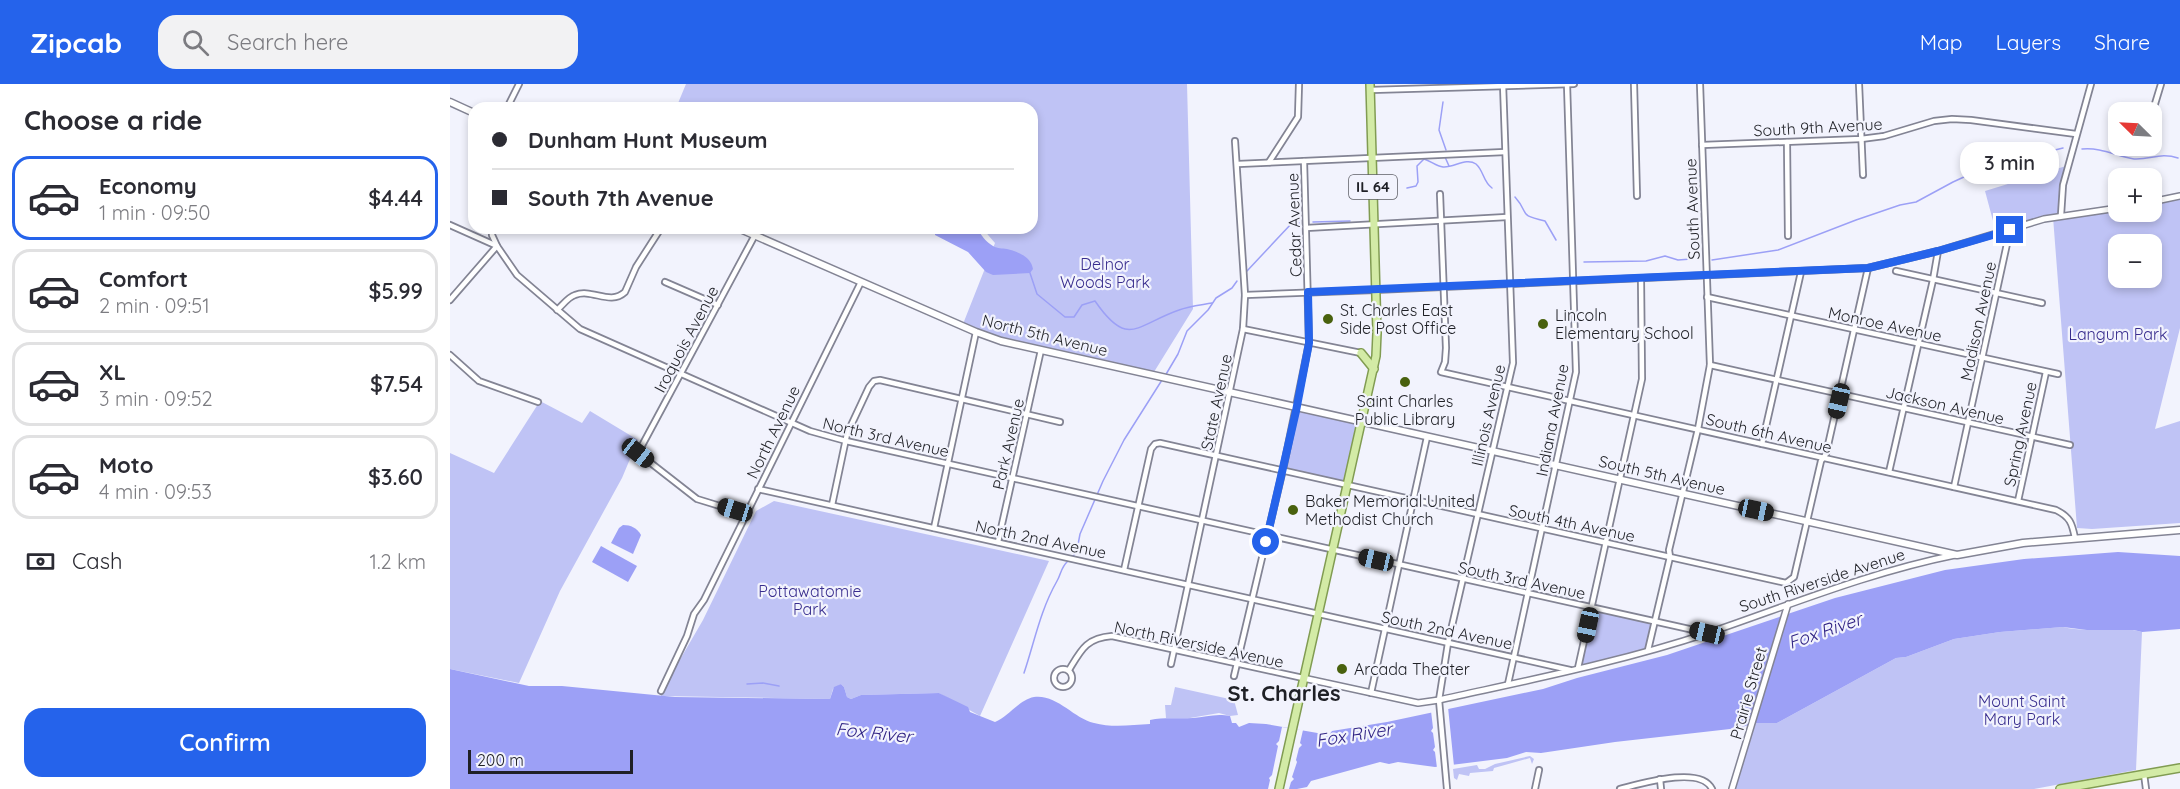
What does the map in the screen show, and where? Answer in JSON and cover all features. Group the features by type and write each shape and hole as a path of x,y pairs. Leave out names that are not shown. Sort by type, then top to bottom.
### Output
{"main road":[{"name":"IL 64","path":"1279,789 1374,369 1376,342 1371,87"},
{"path":"450,102 468,110"},
{"name":"North 5th Avenue","path":"754,235 1001,341 1362,420"},
{"path":"1374,369 1361,353 1371,350 1376,342"},
{"name":"South 5th Avenue","path":"1362,420 1427,437 1957,555"},
{"name":"South Riverside Avenue","path":"1957,555 2012,545 2180,530"},
{"path":"2060,789 2180,768"}],"street":[{"path":"510,102 519,84"},
{"name":"Cedar Avenue","path":"1269,162 1298,117 1299,84"},
{"name":"Indiana Avenue","path":"1508,684 1576,372 1567,84"},
{"path":"1371,87 1574,84"},
{"path":"1634,84 1637,196"},
{"name":"South Avenue","path":"1648,650 1698,429 1710,365 1700,84"},
{"path":"1858,84 1863,175"},
{"path":"2061,215 2062,185 2091,84"},
{"path":"2156,102 2161,84"},
{"name":"Illinois Avenue","path":"1447,789 1439,700 1448,643 1514,363 1509,284 1503,85"},
{"name":"South 9th Avenue","path":"1702,145 1861,139 1884,136 1934,121 1952,119 2076,134"},
{"name":"State Avenue","path":"1172,664 1173,650 1243,329 1245,295 1235,141"},
{"path":"1787,142 1788,236"},
{"path":"1238,164 1505,152"},
{"name":"Cedar Avenue","path":"1233,676 1268,535 1309,343 1304,161"},
{"path":"1440,194 1444,287"},
{"path":"2162,200 2180,196"},
{"path":"1245,295 1868,268 1938,251 2061,215 2108,209"},
{"path":"1306,228 1507,218"},
{"path":"450,225 468,233"},
{"name":"Madison Avenue","path":"1954,487 2010,230"},
{"path":"470,234 497,246"},
{"path":"492,234 497,246"},
{"path":"557,310 570,297 585,292 613,298 622,296 642,256 657,234"},
{"name":"Iroquois Avenue","path":"746,514 697,499 638,453 754,235"},
{"path":"450,300 497,246"},
{"name":"North 3rd Avenue","path":"497,246 515,273 580,329 810,431 1332,550"},
{"path":"1889,472 1934,280 1938,251"},
{"path":"1807,521 1821,461 1826,454 1868,268"},
{"path":"1896,271 2042,303"},
{"path":"1762,444 1802,272"},
{"path":"1578,668 1634,415 1643,363 1641,279"},
{"path":"665,282 718,305"},
{"name":"North Avenue","path":"661,691 687,636 694,614 704,600 861,282"},
{"name":"South 6th Avenue","path":"1444,287 1446,355 1441,372 2056,510 2066,515 2072,522 2075,538"},
{"name":"Monroe Avenue","path":"1707,297 2058,374"},
{"path":"1243,329 1361,353"},
{"path":"934,528 976,332"},
{"name":"Park Avenue","path":"998,543 1041,350"},
{"path":"450,355 479,381 538,402"},
{"name":"Jackson Avenue","path":"1710,365 2070,445"},
{"name":"Spring Avenue","path":"2018,501 2046,372"},
{"path":"832,505 847,434 874,381 1060,422"},
{"path":"1371,693 1427,437"},
{"name":"South 4th Avenue","path":"1138,507 1151,449 1155,444 1160,443 1786,583 1794,577 1807,521"},
{"name":"North 2nd Avenue","path":"758,489 1252,598 1318,615"},
{"path":"1124,570 1138,507"},
{"name":"South 3rd Avenue","path":"1332,550 1707,633"},
{"name":"South Riverside Avenue","path":"1303,678 1418,703 1439,700 1648,650 1707,633 1868,576 1957,555"},
{"name":"Prairie Street","path":"1732,789 1788,604"},
{"name":"South 2nd Avenue","path":"1318,615 1570,670"},
{"name":"North Riverside Avenue","path":"1069,670 1083,648 1091,641 1112,636 1303,678"},
{"name":"North Riverside Avenue","path":"1063,668 1069,670 1071,683 1063,687 1057,686 1054,679 1055,673 1063,668"},
{"path":"1535,789 1539,770"},
{"path":"2144,774 2146,789"},
{"path":"1620,789 1660,779 1694,778 1706,781 1712,789"},
{"path":"1660,779 1661,789"}],"green space":[{"name":"Delnor Woods Park","path":"686,84 1187,84 1193,309 1154,372 1002,339 963,324 995,243 987,234 1038,234 1038,102 678,102"},
{"path":"2066,166 2061,184 2059,214 1996,232 1985,191"},
{"name":"Langum Park","path":"2180,195 2180,328 2155,429 2180,421 2180,523 2077,528 2053,217 2108,208 2108,222 2162,222 2162,198"},
{"path":"540,401 582,423 590,411 638,440 622,478 560,591 519,683 450,669 450,453 494,473"},
{"path":"1296,411 1356,423 1345,485 1282,471"},
{"name":"Pottawatomie Park","path":"774,501 1049,561 980,716 939,693 861,695 851,699 847,697 841,684 833,689 830,699 661,696 703,620 756,511"},
{"path":"1593,608 1653,622 1647,650 1580,665"},
{"name":"Mount Saint Mary Park","path":"2063,627 2142,632 2136,770 2034,789 1734,789 1755,723 1777,723 1896,658 1906,657 1954,639 2000,632"},
{"path":"1175,687 1234,700 1238,715 1230,716 1219,713 1190,718 1166,718 1165,705 1171,705"},
{"path":"1530,756 1534,759 1532,764 1530,758 1494,768 1493,771 1470,773 1469,776 1459,774 1457,780 1454,778 1453,769 1477,765 1479,769 1485,769 1495,764"}],"water":[{"path":"981,234 993,246 1024,256 1030,261 1033,269 1030,273 993,275 986,272 968,252 935,235"},
{"path":"623,525 634,527 641,535 633,554 611,543"},
{"path":"601,546 637,566 628,582 592,562"},
{"name":"Fox River","path":"2118,552 2180,556 2180,629 2142,632 2063,627 2000,632 1954,639 1906,657 1896,658 1777,723 1755,723 1739,728 1541,753 1526,752 1507,758 1435,767 1380,762 1311,781 1307,787 1297,789 450,789 450,669 529,686 562,686 675,697 830,699 834,687 841,684 847,697 851,699 861,695 939,693 968,707 970,712 995,722 1024,701 1042,697 1058,703 1086,720 1101,725 1150,724 1150,720 1155,719 1220,715 1230,716 1232,723 1236,723 1239,727 1249,723 1266,724 1329,735 1332,731 1387,722 1543,689 1667,655 1835,598 1945,570 2024,559"}],"pier":[{"path":"1448,707 1454,766 1437,768 1431,731 1433,728 1431,711"},
{"path":"1282,727 1303,730 1300,743 1302,745 1299,748 1292,777 1294,779 1289,789 1268,789 1278,746 1276,744 1279,741"}],"waterway":[{"path":"1443,102 1439,130 1446,150"},
{"path":"1712,260 1778,250 1856,220 1916,202 2014,154 2039,154 2063,148"},
{"path":"2082,149 2102,150 2134,159 2161,156 2178,158"},
{"path":"1445,157 1449,166"},
{"path":"1407,188 1416,186 1417,166 1424,159 1443,167 1472,162 1479,167 1492,188"},
{"path":"1515,197 1527,215 1545,221 1556,240"},
{"path":"1313,222 1350,221"},
{"path":"1247,271 1292,223 1299,223"},
{"path":"1584,262 1646,261 1665,256 1678,260 1691,259"},
{"path":"1030,273 1037,294 1065,317 1074,317 1082,305 1095,301 1106,316 1125,329 1142,326 1183,309 1212,303"},
{"path":"1165,376 1178,354 1187,331 1208,310 1216,298 1232,288 1237,281"},
{"path":"1072,558 1103,481 1124,440 1162,380"},
{"path":"1024,673 1046,603 1062,568 1068,561"},
{"path":"747,684 763,683 779,686"}],"place":[{"name":"St. Charles East Side Post Office","path":"1328,319"},
{"name":"Lincoln Elementary School","path":"1543,324"},
{"name":"Saint Charles Public Library","path":"1405,382"},
{"name":"Baker Memorial United Methodist Church","path":"1293,510"},
{"name":"Arcada Theater","path":"1342,669"}],"district":[{"name":"St. Charles","path":"1284,693"}],"route":[{"path":"1266,542 1309,343 1308,292 1868,268 2010,230"}]}
